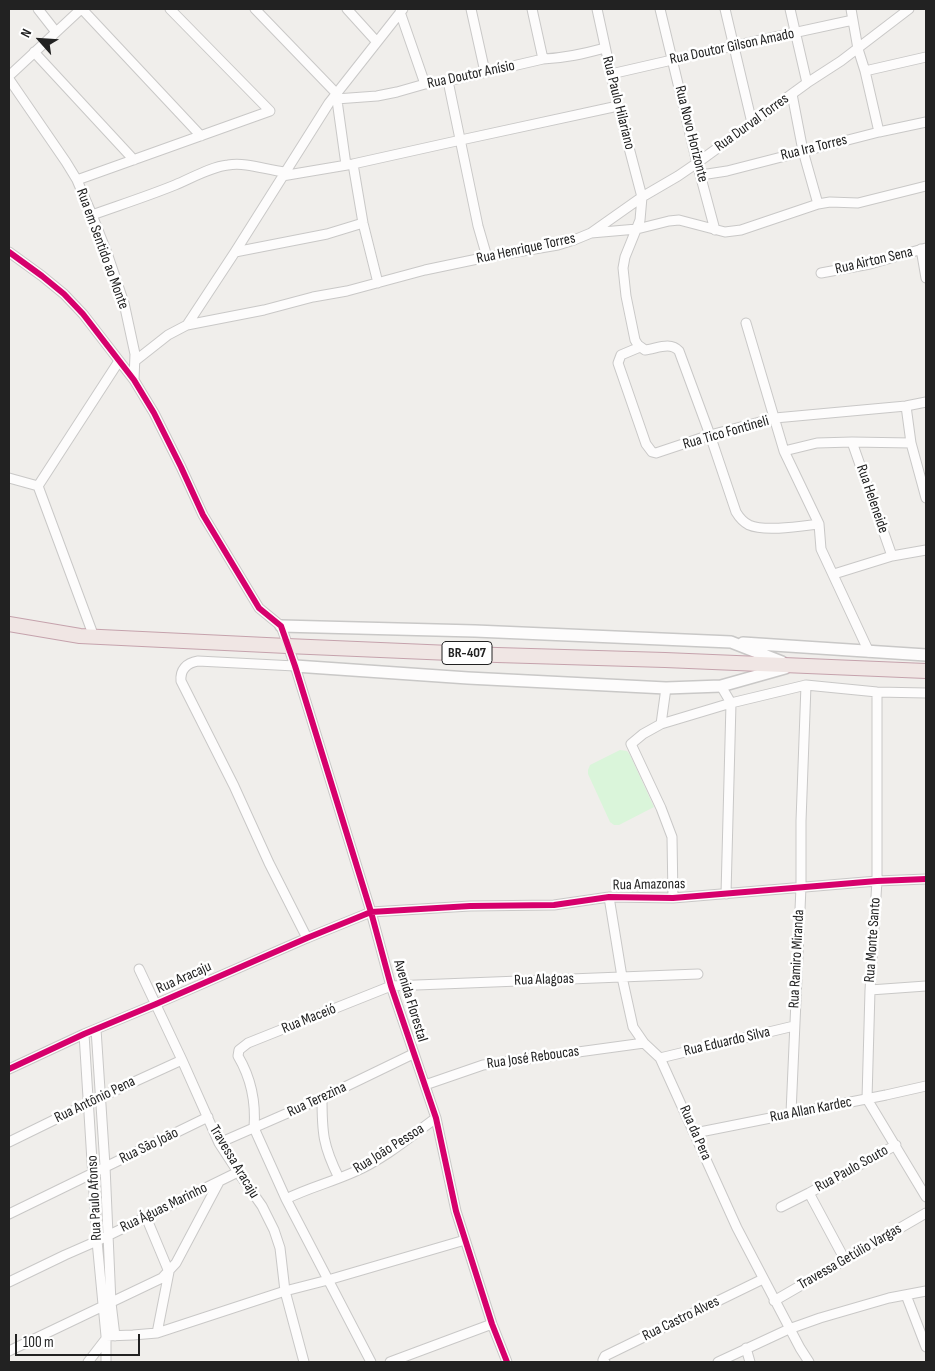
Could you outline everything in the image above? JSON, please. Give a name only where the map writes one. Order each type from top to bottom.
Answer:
[{"type":"highway","name":"BR-407","points":[[9,624],[48,632],[94,637],[926,671]]},
{"type":"street","points":[[38,9],[56,32]]},
{"type":"street","points":[[9,78],[81,9],[201,136]]},
{"type":"street","points":[[77,180],[270,111],[170,9]]},
{"type":"street","points":[[255,9],[336,96],[363,224],[378,283]]},
{"type":"street","points":[[347,9],[376,41]]},
{"type":"street","points":[[471,9],[485,72]]},
{"type":"street","points":[[532,9],[543,59]]},
{"type":"street","name":"Rua Paulo Hilariano","points":[[596,9],[618,106],[642,197]]},
{"type":"street","name":"Rua Novo Horizonte","points":[[660,9],[715,230]]},
{"type":"street","points":[[725,9],[752,123]]},
{"type":"street","points":[[790,9],[807,83]]},
{"type":"street","points":[[851,9],[858,49],[880,132]]},
{"type":"street","name":"Rua Durval Torres","points":[[591,233],[642,197],[697,163],[807,83],[858,49],[910,9]]},
{"type":"street","points":[[187,325],[336,96],[401,10]]},
{"type":"street","points":[[401,10],[425,84]]},
{"type":"street","name":"Rua Doutor Gilson Amado","points":[[611,74],[853,20]]},
{"type":"street","name":"Rua Doutor Anísio","points":[[336,96],[377,96],[543,59],[568,58],[605,48]]},
{"type":"street","points":[[34,52],[134,160]]},
{"type":"street","points":[[865,71],[926,57]]},
{"type":"street","name":"Rua em Sentido ao Monte","points":[[9,78],[77,180],[92,215],[124,303],[135,354],[134,380]]},
{"type":"street","points":[[448,81],[478,226],[487,257]]},
{"type":"street","points":[[792,94],[803,151],[818,204]]},
{"type":"street","points":[[92,215],[160,191],[215,168],[228,165],[247,165],[284,174],[350,165],[618,106]]},
{"type":"street","name":"Rua Ira Torres","points":[[701,175],[727,171],[926,122]]},
{"type":"street","name":"Rua Henrique Torres","points":[[135,361],[168,335],[187,325],[347,291],[426,270],[558,244],[591,233],[637,229],[679,220],[724,232],[741,230],[818,204],[830,202],[858,203],[926,186]]},
{"type":"street","points":[[642,197],[642,212],[622,268],[635,340],[640,347],[646,350],[662,346],[676,348],[683,360],[736,512],[743,521],[756,527],[771,528],[819,524]]},
{"type":"street","points":[[235,252],[327,234],[363,224]]},
{"type":"street","points":[[924,249],[926,278]]},
{"type":"street","name":"Rua Airton Sena","points":[[822,273],[870,264],[924,249]]},
{"type":"street","points":[[9,252],[64,294],[134,380],[154,413],[182,467],[203,515],[259,608],[280,626],[456,630],[731,642],[926,655]]},
{"type":"street","points":[[746,322],[784,451],[819,524],[821,549],[869,652]]},
{"type":"street","name":"Rua Tico Fontineli","points":[[640,347],[624,352],[618,363],[648,449],[656,453],[710,435],[774,418],[906,406],[926,402]]},
{"type":"street","points":[[38,486],[118,361]]},
{"type":"street","points":[[906,406],[911,443],[925,492]]},
{"type":"street","points":[[784,451],[817,444],[852,442],[911,443]]},
{"type":"street","name":"Rua Heleneide","points":[[852,442],[892,556]]},
{"type":"street","points":[[9,478],[38,486]]},
{"type":"street","points":[[38,486],[94,637]]},
{"type":"street","points":[[834,574],[892,556],[926,550]]},
{"type":"street","name":"Avenida Florestal","points":[[280,626],[295,666],[371,912],[391,986],[436,1118],[456,1211],[506,1362]]},
{"type":"street","points":[[731,642],[791,666]]},
{"type":"street","points":[[307,938],[269,863],[234,786],[180,681],[180,675],[189,663],[198,661],[295,666],[468,678],[666,688],[721,686],[791,666]]},
{"type":"street","points":[[674,898],[672,837],[661,808],[631,744],[643,734],[661,724],[730,702],[806,685],[877,692],[926,693]]},
{"type":"street","name":"Rua Ramiro Miranda","points":[[791,1113],[806,685]]},
{"type":"street","points":[[721,686],[730,702],[726,894]]},
{"type":"street","points":[[661,724],[666,688]]},
{"type":"street","name":"Rua Monte Santo","points":[[867,1099],[870,990],[877,881],[877,692]]},
{"type":"street","name":"Rua Amazonas","points":[[371,912],[470,906],[554,905],[609,897],[674,898],[877,881],[926,879]]},
{"type":"street","name":"Rua da Pera","points":[[609,897],[622,977],[633,1027],[644,1043],[660,1058],[736,1228],[789,1329],[809,1362]]},
{"type":"street","name":"Rua Aracaju","points":[[9,1069],[96,1028],[371,912]]},
{"type":"street","name":"Travessa Aracaju","points":[[139,969],[219,1143],[262,1206],[274,1230],[280,1248],[285,1291],[304,1362]]},
{"type":"street","name":"Rua Alagoas","points":[[391,986],[698,974]]},
{"type":"street","name":"Rua Maceió","points":[[254,1128],[253,1094],[238,1056],[239,1050],[248,1043],[391,986]]},
{"type":"street","points":[[870,990],[926,986]]},
{"type":"street","name":"Rua Eduardo Silva","points":[[660,1058],[794,1026]]},
{"type":"street","name":"Rua Paulo Afonso","points":[[96,1028],[108,1236],[107,1305],[109,1337],[106,1362]]},
{"type":"street","name":"Rua Paulo Afonso","points":[[84,1034],[97,1241],[107,1305]]},
{"type":"street","name":"Rua José Reboucas","points":[[425,1085],[483,1065],[644,1043]]},
{"type":"street","name":"Rua Terezina","points":[[219,1143],[322,1098],[413,1054]]},
{"type":"street","name":"Rua Antônio Pena","points":[[9,1142],[182,1060]]},
{"type":"street","name":"Rua Allan Kardec","points":[[695,1133],[926,1086]]},
{"type":"street","points":[[322,1098],[322,1127],[325,1144],[329,1158],[339,1178]]},
{"type":"street","points":[[867,1099],[926,1197]]},
{"type":"street","name":"Rua São João","points":[[9,1214],[208,1117]]},
{"type":"street","name":"Rua João Pessoa","points":[[286,1199],[304,1190],[355,1172],[377,1160],[436,1118]]},
{"type":"street","points":[[254,1128],[286,1199],[371,1362]]},
{"type":"street","name":"Rua Paulo Souto","points":[[781,1207],[809,1194],[896,1145]]},
{"type":"street","name":"Rua Águas Marinho","points":[[9,1282],[238,1172]]},
{"type":"street","points":[[9,1351],[162,1278],[169,1272],[181,1254],[219,1182]]},
{"type":"street","name":"Rua Paulo Souto","points":[[809,1194],[845,1260]]},
{"type":"street","name":"Travessa Getúlio Vargas","points":[[774,1300],[926,1213]]},
{"type":"street","points":[[146,1217],[169,1272],[156,1333]]},
{"type":"street","points":[[88,1362],[109,1337],[156,1333],[285,1291],[465,1240]]},
{"type":"street","name":"Rua Castro Alves","points":[[604,1362],[605,1356],[762,1279]]},
{"type":"street","points":[[718,1362],[789,1329],[889,1298],[926,1291]]},
{"type":"street","points":[[906,1295],[926,1347]]},
{"type":"street","points":[[390,1362],[492,1324]]},
{"type":"street","points":[[746,1348],[750,1362]]},
{"type":"green space","points":[[620,750],[627,751],[630,755],[654,807],[619,825],[614,825],[610,822],[588,774],[588,770],[590,765]]},
{"type":"cycle path","points":[[9,252],[64,294],[83,314],[134,380],[154,413],[203,515],[259,608],[281,626],[371,912],[391,986],[436,1118],[456,1211],[492,1324],[507,1362]]},
{"type":"cycle path","points":[[9,1069],[84,1034],[371,912],[470,906],[554,905],[609,897],[673,898],[877,881],[926,879]]}]
